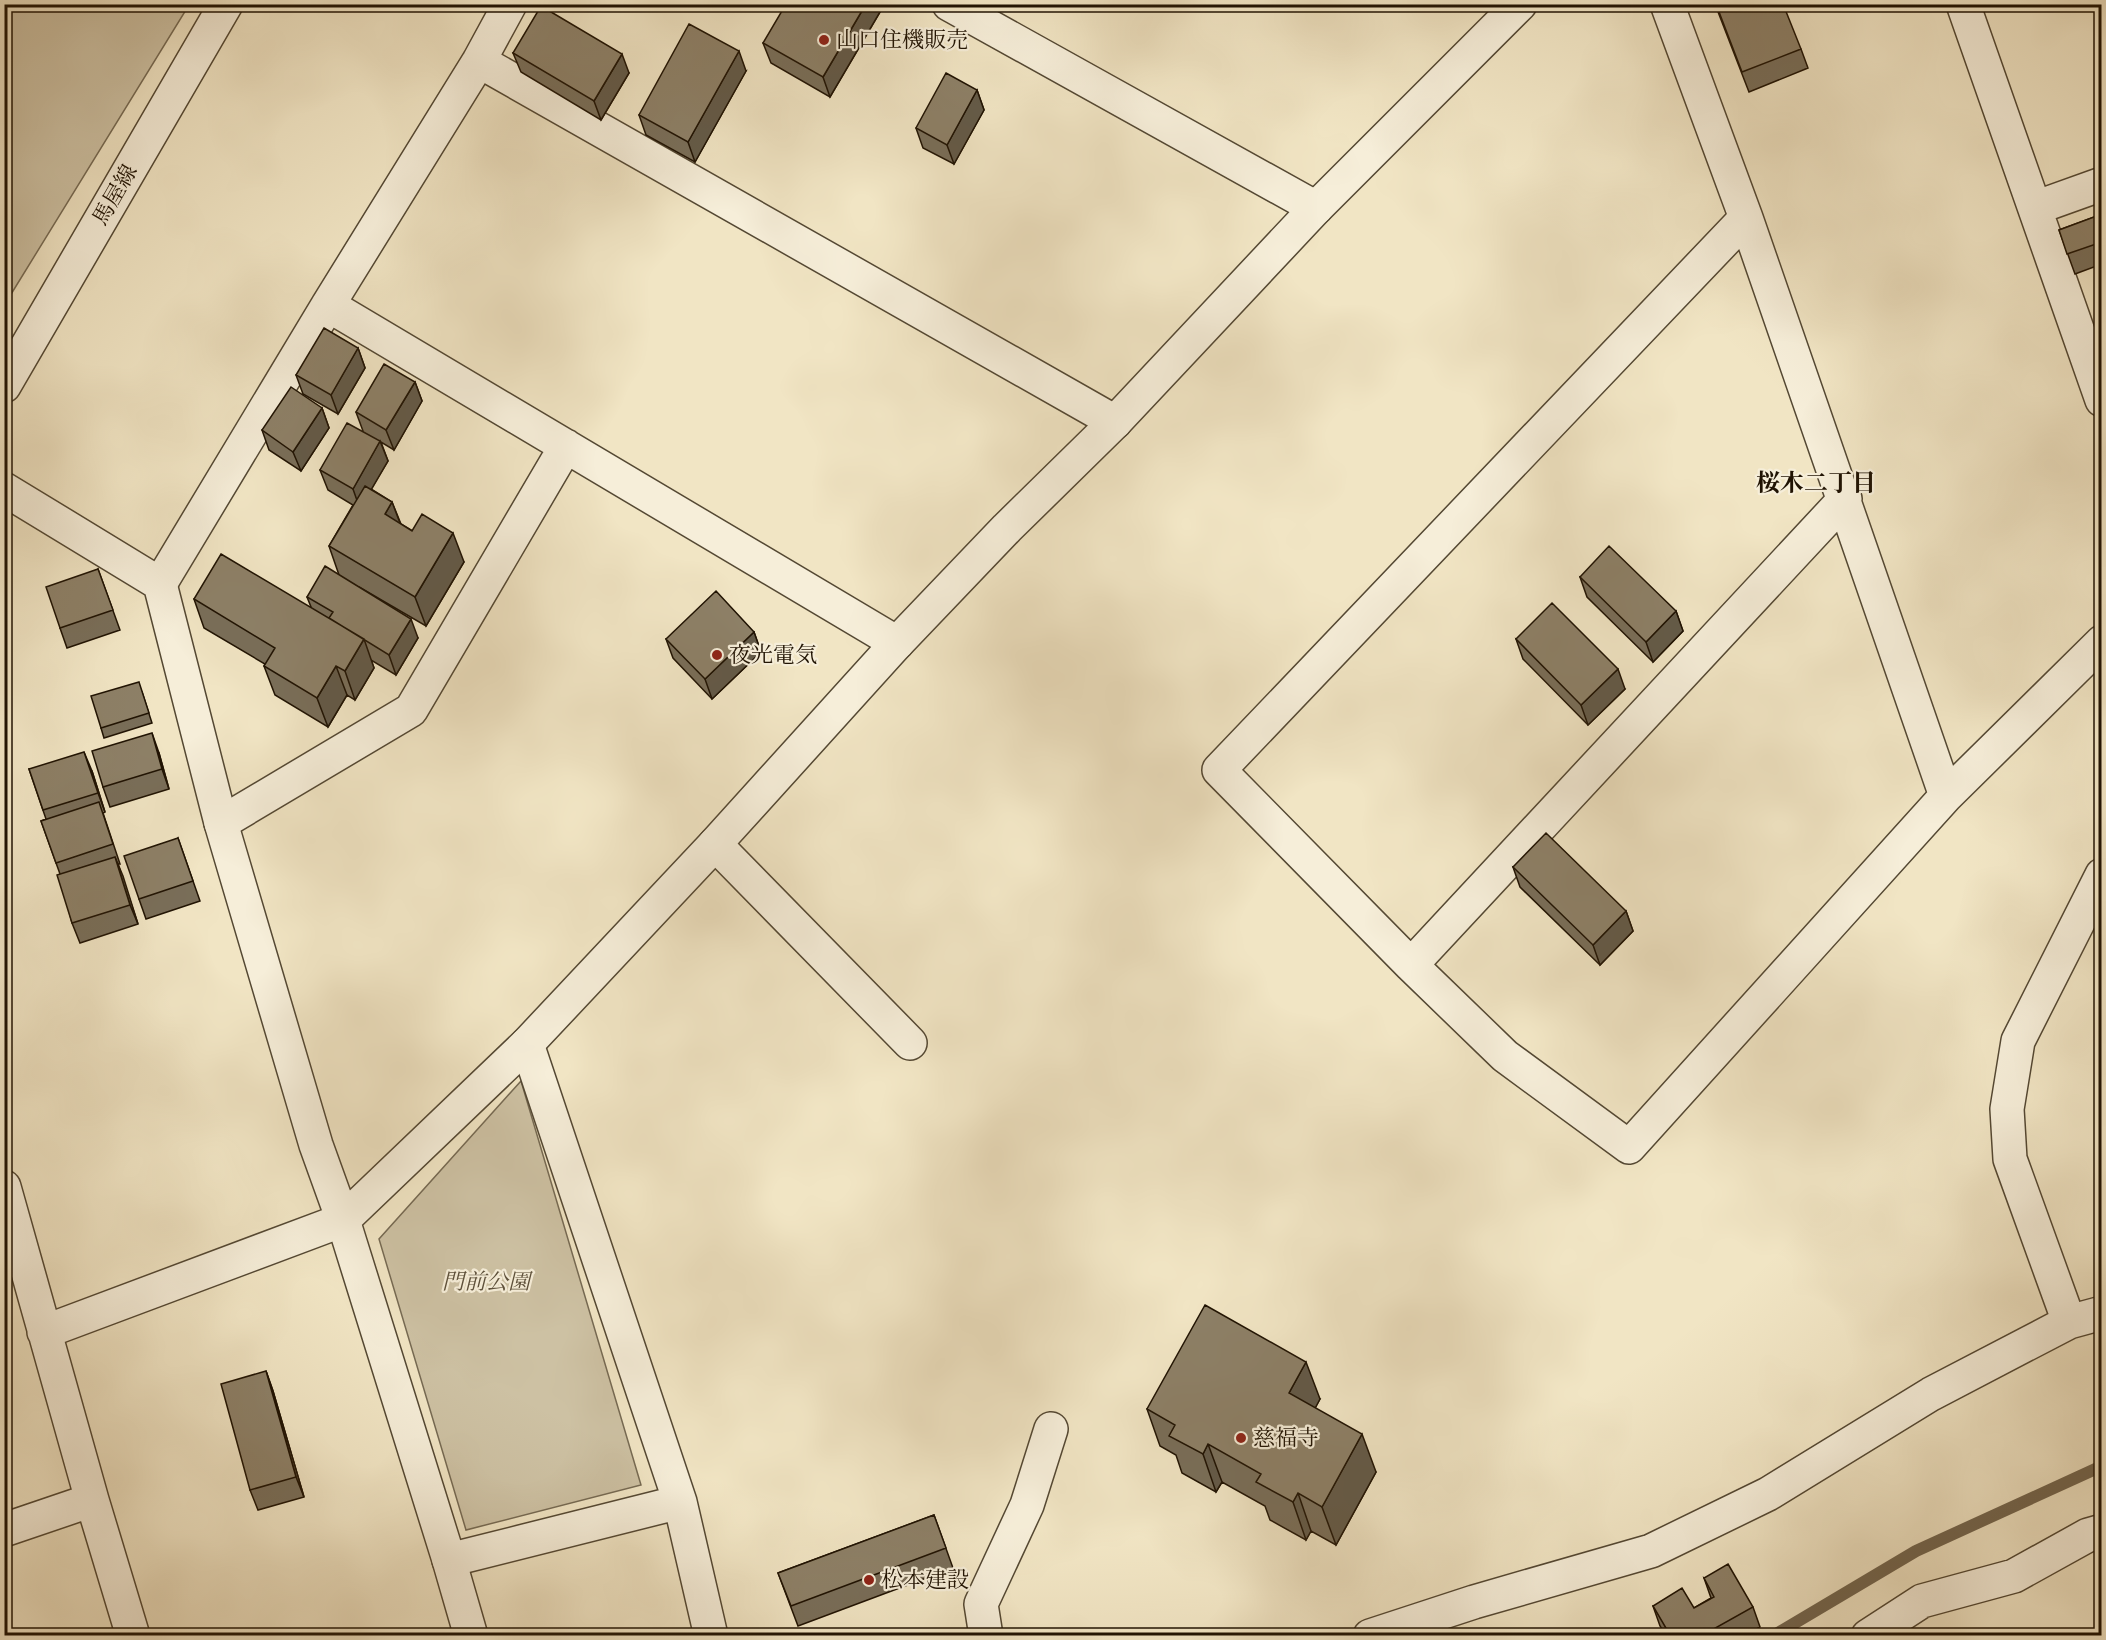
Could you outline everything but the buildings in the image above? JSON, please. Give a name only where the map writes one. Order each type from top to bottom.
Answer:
[{"type":"street","name":"馬屋線","points":[[4,386],[226,4]]},
{"type":"street","points":[[160,584],[328,305],[479,61],[510,4]]},
{"type":"street","points":[[949,4],[1316,208]]},
{"type":"street","points":[[44,1332],[343,1220],[527,1044],[715,844],[897,643],[1007,528],[1114,422],[1316,208],[1520,4]]},
{"type":"street","points":[[1666,4],[1746,218],[1946,796]]},
{"type":"street","points":[[1963,4],[2102,400]]},
{"type":"street","points":[[479,61],[1114,422]]},
{"type":"street","points":[[2035,208],[2102,184]]},
{"type":"street","points":[[1746,218],[1219,770],[1505,1056],[1629,1147],[1946,796],[2102,642]]},
{"type":"street","points":[[328,305],[897,643]]},
{"type":"street","points":[[221,823],[411,710],[566,446]]},
{"type":"street","points":[[4,489],[160,584],[221,823],[316,1144],[343,1220],[471,1635]]},
{"type":"street","points":[[1412,965],[1845,500]]},
{"type":"street","points":[[715,844],[910,1043]]},
{"type":"street","points":[[2069,1322],[2010,1159],[2007,1109],[2018,1041],[2102,875]]},
{"type":"street","points":[[527,1044],[680,1502],[711,1635]]},
{"type":"street","points":[[4,1187],[92,1500],[133,1635]]},
{"type":"street","points":[[1370,1635],[1474,1602],[1651,1551],[1768,1494],[1931,1395],[2069,1322],[2102,1313]]},
{"type":"street","points":[[986,1635],[981,1604],[1027,1505],[1051,1430]]},
{"type":"street","points":[[4,1530],[92,1500]]},
{"type":"street","points":[[449,1560],[680,1502]]},
{"type":"street","points":[[1871,1634],[1922,1601],[2014,1576],[2088,1535],[2102,1531]]},
{"type":"green space","points":[[4,5],[189,5],[5,304]]},
{"type":"green space","name":"門前公園","points":[[521,1081],[641,1485],[466,1530],[379,1239]]},
{"type":"waterway","points":[[1773,1636],[1916,1551],[2102,1466]]},
{"type":"place","name":"山口住機販売","points":[[824,40]]},
{"type":"place","name":"夜光電気","points":[[717,655]]},
{"type":"place","name":"慈福寺","points":[[1241,1438]]},
{"type":"place","name":"松本建設","points":[[869,1580]]},
{"type":"district","name":"桜木二丁目","points":[[1816,483]]}]
